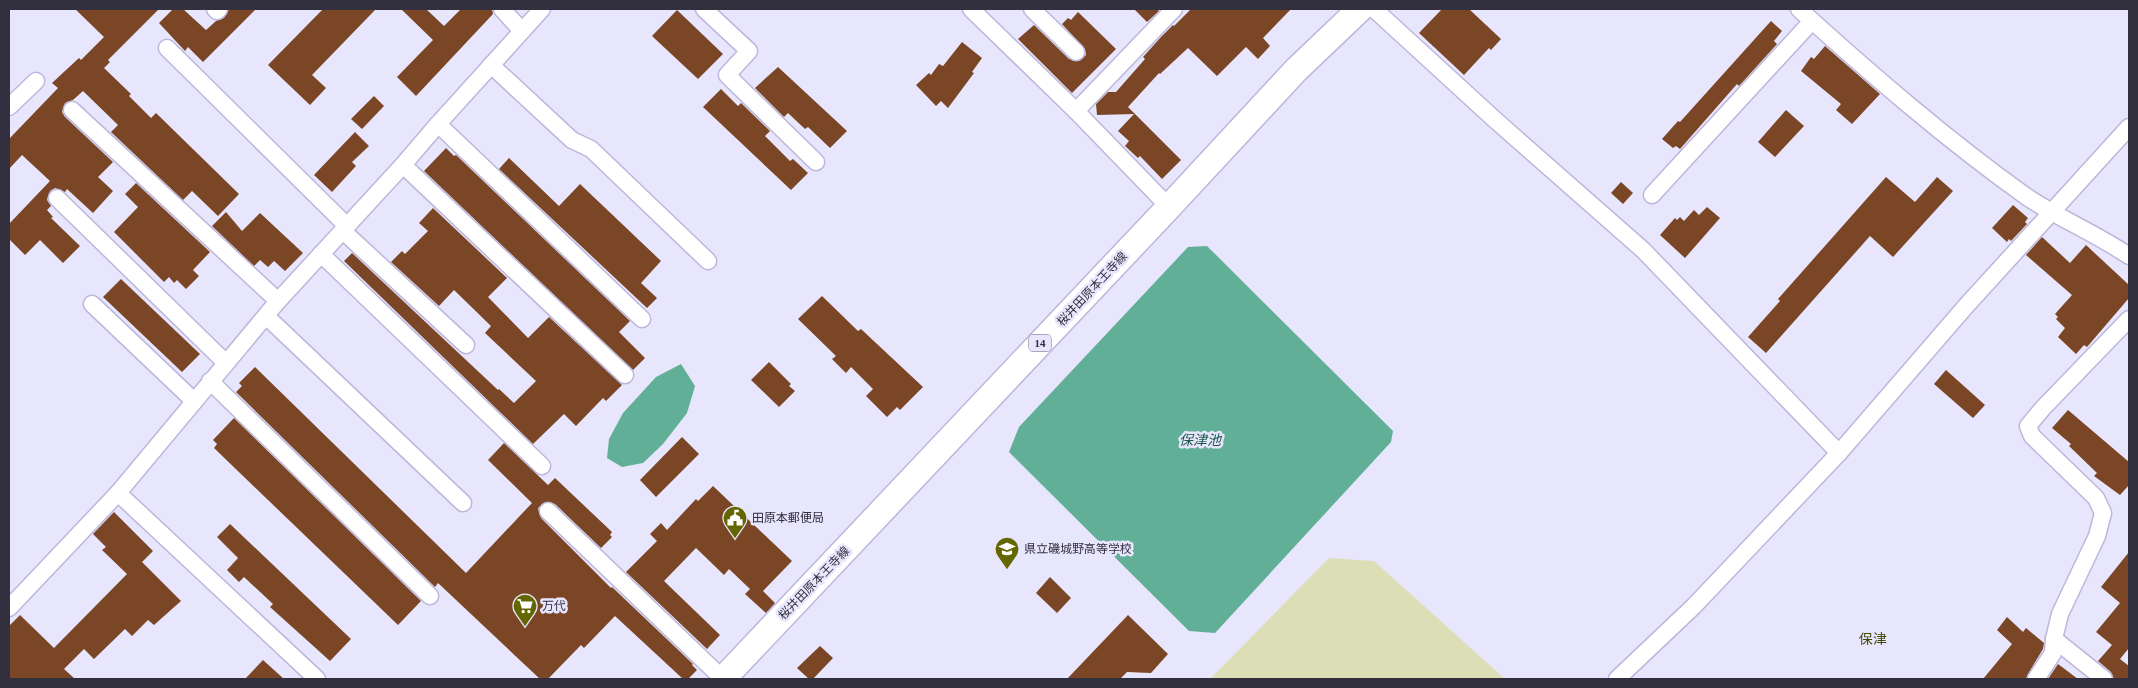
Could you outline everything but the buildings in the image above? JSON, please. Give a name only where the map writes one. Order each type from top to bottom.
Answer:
[{"type":"main road","name":"桜井田原本王寺線","points":[[723,679],[1296,70],[1360,9]]},
{"type":"street","points":[[215,9],[217,11],[220,9]]},
{"type":"street","points":[[502,9],[522,30]]},
{"type":"street","points":[[9,608],[118,492],[278,301],[403,165],[542,9]]},
{"type":"street","points":[[704,9],[749,51],[727,75],[816,162]]},
{"type":"street","points":[[971,9],[1076,111],[1169,206]]},
{"type":"street","points":[[1032,9],[1076,52]]},
{"type":"street","points":[[1076,111],[1174,9]]},
{"type":"street","points":[[1374,9],[1493,118],[1643,250],[1839,453]]},
{"type":"street","points":[[1799,9],[1921,116],[2029,198],[2129,256]]},
{"type":"street","points":[[1652,195],[1812,21]]},
{"type":"street","points":[[167,48],[345,228],[466,345]]},
{"type":"street","points":[[492,65],[572,140],[591,149],[708,261]]},
{"type":"street","points":[[9,107],[36,81]]},
{"type":"street","points":[[72,110],[278,301]]},
{"type":"street","points":[[438,124],[642,318]]},
{"type":"street","points":[[1617,679],[1694,606],[1839,453],[2051,211],[2129,127]]},
{"type":"street","points":[[403,165],[625,375]]},
{"type":"street","points":[[57,198],[226,363]]},
{"type":"street","points":[[321,254],[542,466]]},
{"type":"street","points":[[92,304],[194,401]]},
{"type":"street","points":[[266,316],[463,503]]},
{"type":"street","points":[[2036,679],[2053,653],[2060,614],[2097,536],[2103,513],[2096,498],[2032,436],[2028,426],[2129,319]]},
{"type":"street","points":[[210,382],[430,596]]},
{"type":"street","points":[[118,492],[317,679]]},
{"type":"street","points":[[548,511],[723,679]]},
{"type":"street","points":[[2054,639],[2104,679]]},
{"type":"shaded area","points":[[1329,558],[1374,561],[1505,679],[1210,679]]},
{"type":"water","name":"保津池","points":[[1207,246],[1393,431],[1391,442],[1215,633],[1189,631],[1009,452],[1019,427],[1188,247]]},
{"type":"water","points":[[681,364],[695,386],[687,413],[663,444],[643,463],[622,467],[607,458],[609,439],[623,413],[656,377]]},
{"type":"place","name":"田原本郵便局","points":[[735,539]]},
{"type":"place","name":"県立磯城野高等学校","points":[[1007,570]]},
{"type":"place","name":"万代","points":[[525,627]]},
{"type":"district","name":"保津","points":[[1873,639]]}]
